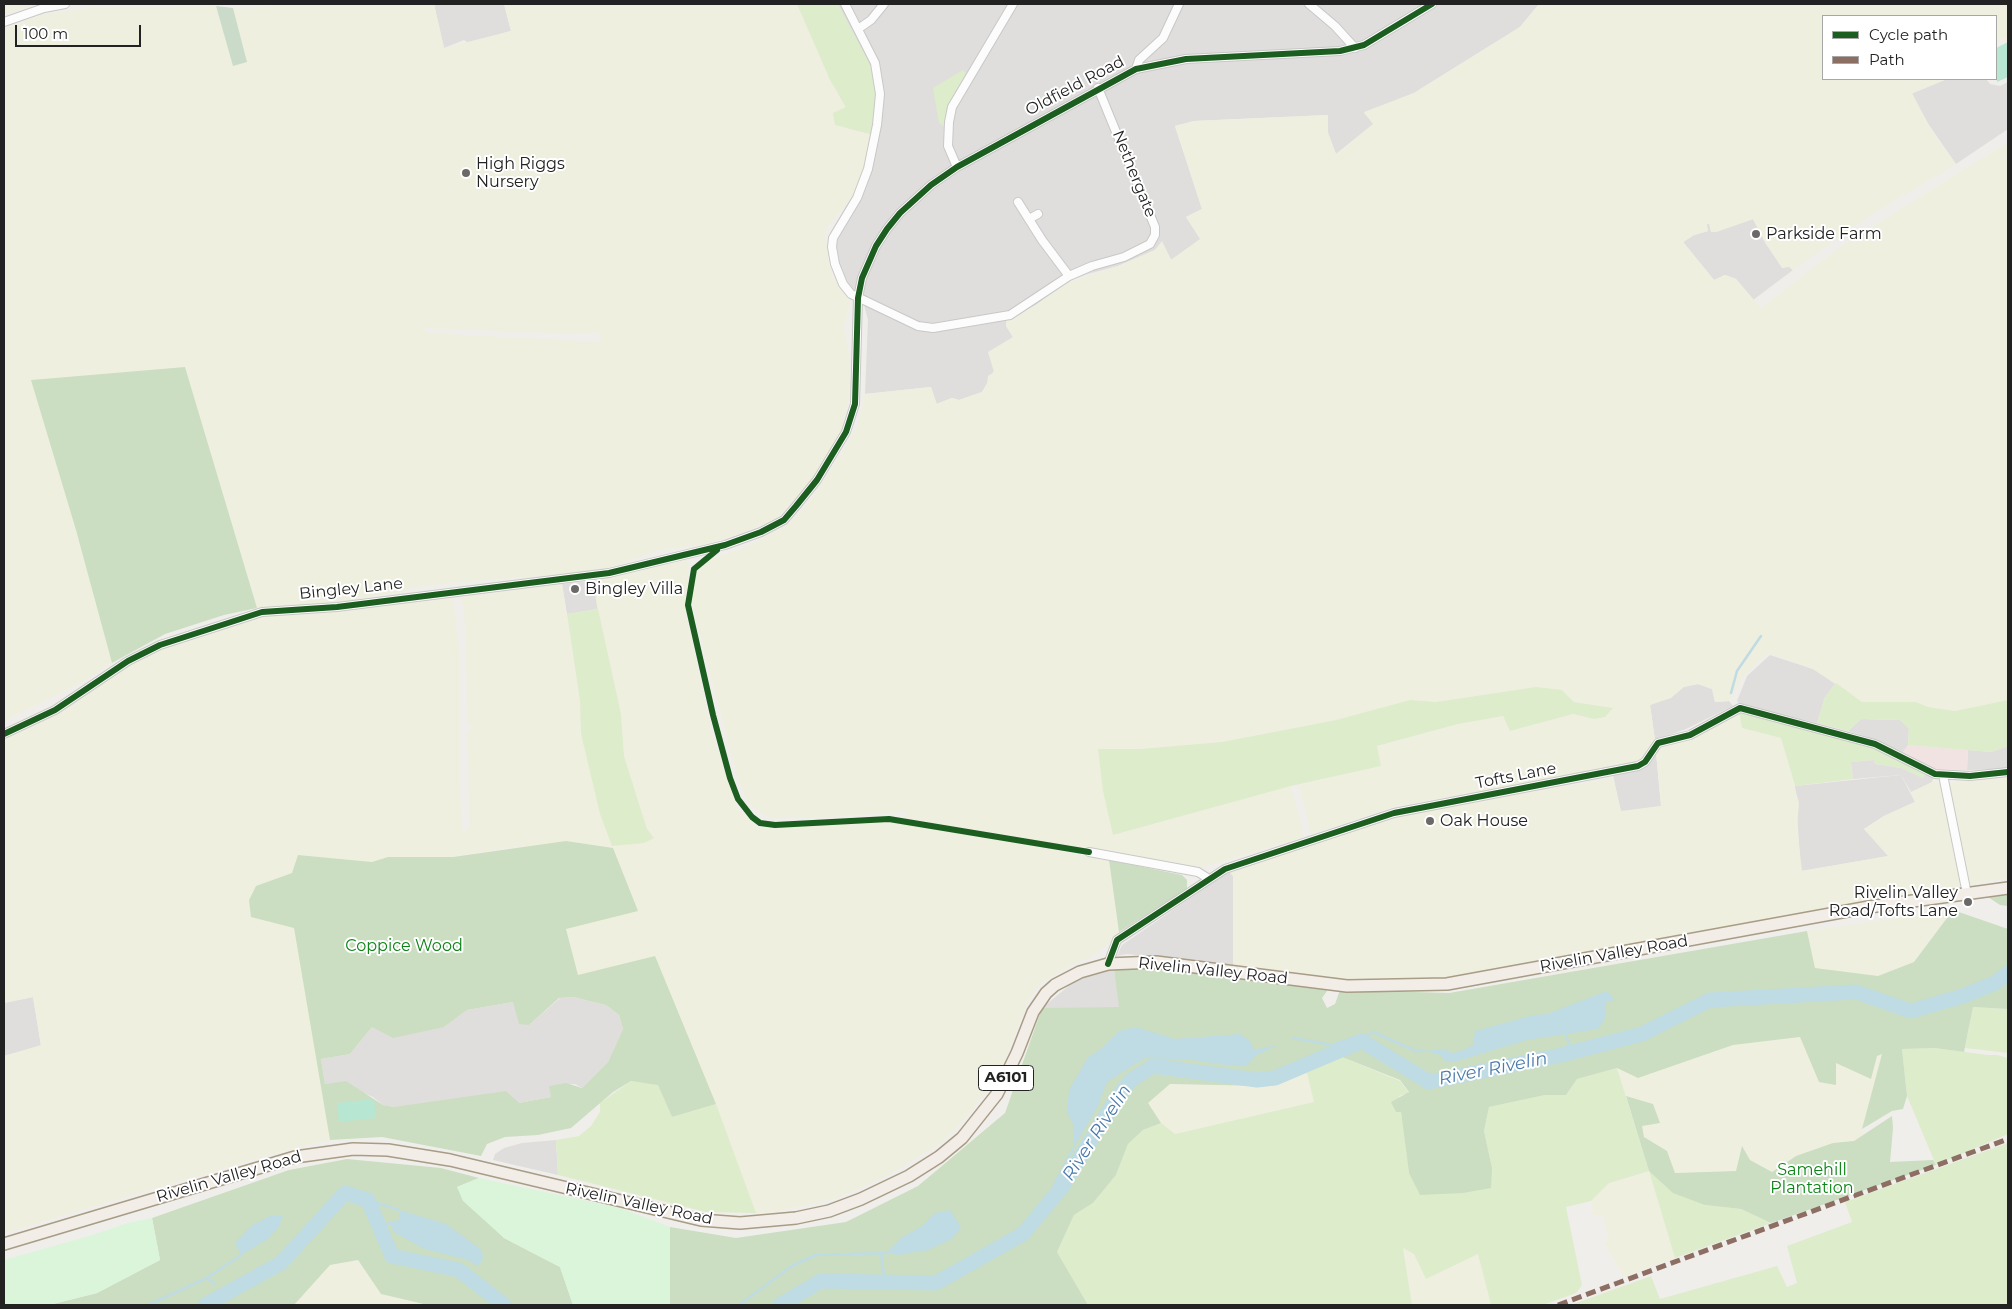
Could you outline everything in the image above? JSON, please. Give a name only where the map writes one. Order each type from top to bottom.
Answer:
[{"type":"main road","name":"Rivelin Valley Road","points":[[4,1244],[295,1157],[353,1150],[388,1150],[443,1159],[712,1222],[759,1222],[812,1215],[843,1206],[909,1176],[925,1167],[954,1144],[972,1126],[997,1094],[1017,1054],[1033,1012],[1046,992],[1080,972],[1108,964],[1156,962],[1347,986],[1448,984],[1869,907],[2008,888]]},
{"type":"street","points":[[4,22],[44,8],[65,4]]},
{"type":"street","points":[[845,4],[875,63],[880,94],[877,125],[863,184],[857,198],[837,228],[832,247],[843,284],[858,298]]},
{"type":"street","points":[[858,29],[871,20],[884,4]]},
{"type":"street","points":[[957,167],[948,146],[948,122],[952,106],[1014,4]]},
{"type":"street","points":[[1136,69],[1140,60],[1163,38],[1179,4]]},
{"type":"street","points":[[1309,4],[1335,26],[1355,48]]},
{"type":"street","name":"Oldfield Road","points":[[858,298],[868,263],[887,230],[915,198],[957,167],[1098,88],[1136,69],[1186,58],[1325,52],[1355,48],[1432,4]]},
{"type":"street","name":"Nethergate","points":[[858,298],[912,324],[933,328],[1010,315],[1069,276],[1142,250],[1150,244],[1155,235],[1155,227],[1098,88]]},
{"type":"street","points":[[1018,202],[1069,276]]},
{"type":"street","points":[[1029,220],[1038,214]]},
{"type":"street","name":"Bingley Lane","points":[[4,734],[55,710],[128,661],[160,645],[262,612],[337,607],[609,573],[725,545],[760,532],[784,520],[817,480],[846,432],[854,404],[858,298]]},
{"type":"street","name":"Tofts Lane","points":[[1108,964],[1117,940],[1209,879],[1241,863],[1394,813],[1638,766],[1645,762],[1658,743],[1690,735],[1740,708],[1875,744],[1926,771],[1944,775],[1970,776],[2008,772]]},
{"type":"street","points":[[1944,775],[1967,894]]},
{"type":"street","points":[[1088,852],[1198,872],[1209,879]]},
{"type":"shaded area","points":[[434,4],[504,4],[511,31],[469,43],[464,40],[444,48]]},
{"type":"shaded area","points":[[797,4],[1539,4],[1520,27],[1414,93],[1364,113],[1374,124],[1336,154],[1328,133],[1328,115],[1194,121],[1175,126],[1202,209],[1186,217],[1201,239],[1171,260],[1162,242],[1155,250],[1118,266],[1067,282],[1036,305],[1006,321],[1006,326],[1013,337],[982,392],[959,400],[952,398],[936,404],[931,387],[865,394],[868,320],[863,301],[848,297],[835,276],[830,251],[830,233],[859,184],[845,108]]},
{"type":"shaded area","points":[[1945,80],[1987,80],[1990,84],[2000,86],[2008,82],[2008,129],[1956,164],[1927,122],[1911,94]]},
{"type":"shaded area","name":"Parkside Farm","points":[[1753,219],[1766,244],[1793,270],[1753,300],[1736,279],[1725,275],[1714,280],[1683,242],[1694,235],[1708,231],[1706,224],[1709,224],[1716,232]]},
{"type":"shaded area","points":[[593,581],[598,609],[567,614],[562,584]]},
{"type":"shaded area","points":[[1770,655],[1813,669],[1836,683],[1825,697],[1817,723],[1741,705],[1737,701],[1747,676]]},
{"type":"shaded area","points":[[1698,684],[1712,689],[1715,702],[1729,701],[1733,706],[1686,729],[1655,740],[1650,705],[1683,687]]},
{"type":"shaded area","points":[[1861,719],[1900,720],[1909,728],[1908,745],[1901,755],[1868,737],[1848,731]]},
{"type":"shaded area","points":[[1908,745],[1968,750],[1967,770],[1937,769],[1919,765],[1901,755]]},
{"type":"shaded area","points":[[2008,746],[2008,769],[1967,770],[1968,750],[1991,752]]},
{"type":"shaded area","points":[[1656,752],[1661,806],[1621,812],[1613,775],[1639,769],[1649,763]]},
{"type":"shaded area","points":[[1874,760],[1875,764],[1901,768],[1923,778],[1927,771],[1935,774],[1932,782],[1911,792],[1901,775],[1853,779],[1851,762]]},
{"type":"shaded area","points":[[1901,775],[1915,802],[1884,816],[1864,829],[1889,856],[1801,871],[1795,786]]},
{"type":"shaded area","points":[[1231,870],[1233,876],[1233,965],[1127,954],[1117,956],[1122,945]]},
{"type":"shaded area","points":[[1114,969],[1120,1008],[1042,1008],[1077,979]]},
{"type":"shaded area","points":[[33,997],[41,1046],[4,1056],[4,1003]]},
{"type":"shaded area","points":[[573,997],[606,1005],[619,1015],[623,1029],[608,1062],[582,1088],[575,1084],[550,1086],[551,1097],[519,1103],[394,1107],[383,1105],[373,1097],[341,1083],[325,1084],[321,1059],[350,1054],[372,1027],[444,1027],[467,1010],[513,1002],[529,1025],[560,998]]},
{"type":"shaded area","points":[[556,1140],[558,1175],[493,1160],[495,1154],[504,1148],[522,1143]]},
{"type":"green space","points":[[4,4],[39,4],[4,14]]},
{"type":"green space","points":[[300,4],[434,4],[444,48],[511,31],[504,4],[797,4],[830,80],[846,107],[835,125],[871,134],[866,165],[859,184],[850,200],[825,230],[828,257],[833,277],[850,302],[844,327],[850,360],[849,400],[840,435],[809,484],[792,503],[775,519],[745,532],[701,545],[663,549],[614,566],[577,573],[417,587],[401,592],[342,602],[257,608],[185,367],[31,380],[76,530],[112,663],[88,679],[4,721],[4,28],[44,14],[88,8],[216,6],[219,18],[247,62],[233,8]],"holes":[[[424,328],[571,334],[600,332],[601,342],[427,333]]]},
{"type":"green space","points":[[797,4],[838,4],[872,68],[876,100],[871,134],[835,125],[833,113],[846,107],[830,80]]},
{"type":"green space","points":[[1539,4],[2008,4],[2008,37],[1997,42],[1997,15],[1822,15],[1822,80],[1944,80],[1912,93],[1933,133],[1956,164],[1869,216],[1793,270],[1789,267],[1782,268],[1766,244],[1753,219],[1716,232],[1711,232],[1709,224],[1707,224],[1708,231],[1694,235],[1683,242],[1714,280],[1725,275],[1736,279],[1761,308],[1840,247],[2008,142],[2008,700],[1955,711],[1928,707],[1916,702],[1862,702],[1813,669],[1768,653],[1746,673],[1729,701],[1715,702],[1712,689],[1698,684],[1684,687],[1671,698],[1650,705],[1655,740],[1642,759],[1630,765],[1397,806],[1311,834],[1299,785],[1380,766],[1377,747],[1458,724],[1503,716],[1510,731],[1573,714],[1594,719],[1605,717],[1612,708],[1574,702],[1562,690],[1501,692],[1436,702],[1410,700],[1336,720],[1222,742],[1140,749],[1098,749],[1113,835],[1291,786],[1304,837],[1203,867],[907,819],[905,812],[813,818],[771,818],[760,813],[748,802],[738,779],[694,612],[692,596],[695,574],[704,562],[750,545],[790,523],[810,501],[846,446],[857,427],[865,394],[931,387],[937,404],[952,398],[959,400],[982,392],[987,385],[988,376],[994,372],[988,352],[1013,337],[1006,326],[1006,321],[1036,305],[1069,282],[1118,266],[1146,254],[1155,250],[1162,241],[1171,260],[1200,239],[1186,217],[1202,209],[1175,126],[1194,121],[1328,115],[1328,133],[1336,154],[1373,124],[1364,112],[1414,93],[1520,27]]},
{"type":"green space","points":[[216,6],[233,8],[247,62],[233,66]]},
{"type":"green space","points":[[2008,42],[2008,77],[1997,82],[1997,80],[1997,48]]},
{"type":"green space","points":[[963,70],[966,73],[950,102],[944,127],[939,123],[933,88]]},
{"type":"green space","points":[[185,367],[257,608],[224,615],[165,634],[112,663],[76,530],[31,380]]},
{"type":"green space","points":[[686,560],[689,563],[685,610],[711,730],[738,810],[757,827],[778,829],[784,827],[890,821],[1109,860],[1119,932],[1112,941],[1089,958],[1069,966],[1040,984],[1027,1003],[1001,1071],[970,1113],[941,1143],[885,1177],[837,1198],[776,1212],[756,1213],[713,1099],[578,975],[566,929],[519,846],[453,857],[388,857],[372,862],[298,855],[292,873],[256,886],[249,900],[251,916],[294,928],[330,1140],[265,1156],[4,1233],[4,1056],[41,1045],[33,997],[4,1003],[4,735],[32,724],[134,658],[219,627],[279,614],[283,618],[289,615],[352,610],[453,598],[459,649],[459,782],[463,835],[469,826],[468,731],[472,728],[468,723],[464,607],[460,597],[562,584],[580,701],[581,734],[600,814],[612,846],[653,837],[647,829],[624,756],[621,714],[602,636],[593,581]]},
{"type":"green space","points":[[598,609],[621,714],[624,756],[647,829],[654,838],[644,843],[612,846],[600,814],[581,734],[580,701],[567,614]]},
{"type":"green space","points":[[1836,683],[1862,702],[1916,702],[1928,707],[1955,711],[2008,700],[2008,746],[1991,752],[1908,745],[1909,729],[1900,720],[1861,719],[1848,731],[1817,723],[1825,697]]},
{"type":"green space","points":[[1536,687],[1562,690],[1574,702],[1613,708],[1605,717],[1594,719],[1573,714],[1510,731],[1503,716],[1458,724],[1377,746],[1381,766],[1291,786],[1113,835],[1103,791],[1098,749],[1140,749],[1222,742],[1336,720],[1410,700],[1436,702]]},
{"type":"green space","points":[[1739,712],[1742,728],[1781,738],[1799,803],[1797,828],[1802,871],[1888,856],[1864,829],[1884,816],[1915,802],[1911,792],[1932,782],[1949,783],[2008,778],[2008,878],[1792,914],[1452,977],[1399,980],[1344,979],[1233,965],[1233,876],[1228,871],[1395,816],[1613,778],[1621,811],[1661,806],[1656,752],[1667,743],[1686,740]]},
{"type":"green space","points":[[1739,712],[1877,748],[1925,775],[1923,778],[1901,768],[1875,764],[1874,760],[1851,762],[1853,779],[1795,786],[1781,738],[1742,728]]},
{"type":"green space","name":"Coppice Wood","points":[[566,841],[613,848],[638,911],[566,929],[578,975],[655,956],[716,1104],[672,1117],[658,1085],[631,1081],[613,1092],[571,1128],[538,1135],[505,1137],[487,1144],[481,1156],[382,1137],[330,1140],[294,928],[251,917],[249,900],[256,886],[292,873],[298,855],[372,862],[388,857],[453,857]],"holes":[[[573,997],[606,1005],[619,1015],[623,1029],[608,1062],[582,1088],[566,1083],[549,1086],[551,1097],[519,1103],[506,1091],[394,1107],[383,1105],[346,1081],[325,1084],[321,1059],[350,1054],[372,1027],[393,1038],[444,1027],[467,1010],[513,1002],[519,1024],[529,1025],[559,998]]]},
{"type":"green space","points":[[1109,860],[1182,875],[1187,880],[1187,889],[1119,932]]},
{"type":"green space","points":[[2008,895],[2008,906],[2000,905],[1988,897]]},
{"type":"green space","points":[[1953,910],[1914,962],[1878,976],[1815,968],[1807,931]]},
{"type":"green space","points":[[1953,910],[2008,929],[2008,1009],[1973,1007],[1964,1052],[1935,1048],[1902,1049],[1907,1096],[1903,1109],[1892,1111],[1862,1129],[1882,1054],[1877,1056],[1871,1079],[1836,1063],[1836,1085],[1819,1082],[1800,1037],[1733,1045],[1638,1078],[1617,1068],[1577,1079],[1566,1095],[1545,1095],[1489,1107],[1484,1131],[1492,1168],[1491,1188],[1463,1193],[1420,1195],[1409,1173],[1401,1112],[1396,1112],[1391,1102],[1409,1092],[1400,1080],[1342,1057],[1263,1086],[1170,1084],[1148,1103],[1161,1123],[1143,1130],[1128,1144],[1116,1175],[1093,1203],[1074,1215],[1057,1252],[1088,1305],[670,1305],[670,1227],[736,1238],[846,1222],[918,1186],[1005,1113],[1042,1008],[1119,1007],[1114,969],[1141,967],[1322,987],[1327,991],[1322,998],[1327,1008],[1335,1004],[1340,990],[1449,993],[1807,931],[1815,968],[1878,976],[1914,962]]},
{"type":"green space","points":[[1973,1007],[2008,1009],[2008,1053],[1965,1048]]},
{"type":"green space","points":[[1800,1037],[1819,1082],[1836,1084],[1835,1063],[1883,1053],[1862,1129],[1864,1134],[1854,1141],[1833,1143],[1796,1156],[1772,1172],[1750,1160],[1741,1147],[1736,1171],[1675,1173],[1667,1151],[1644,1137],[1641,1126],[1654,1104],[1626,1096],[1617,1068],[1638,1078],[1733,1045]]},
{"type":"green space","points":[[1935,1048],[2008,1058],[2008,1134],[1936,1165],[1907,1096],[1902,1049]]},
{"type":"green space","points":[[1342,1057],[1400,1081],[1409,1093],[1399,1096],[1409,1173],[1492,1168],[1484,1131],[1489,1107],[1545,1095],[1566,1095],[1577,1079],[1617,1068],[1649,1171],[1609,1183],[1591,1201],[1566,1207],[1582,1285],[1576,1293],[1543,1305],[1491,1305],[1478,1254],[1426,1279],[1414,1254],[1403,1248],[1412,1305],[1088,1305],[1057,1252],[1074,1215],[1093,1203],[1116,1175],[1128,1144],[1143,1130],[1161,1123],[1175,1134],[1314,1102],[1306,1069]]},
{"type":"green space","points":[[1306,1069],[1314,1102],[1175,1134],[1161,1123],[1148,1103],[1170,1084],[1263,1086]]},
{"type":"green space","points":[[631,1081],[658,1084],[672,1117],[716,1104],[756,1213],[706,1212],[558,1175],[556,1140],[579,1136],[591,1126],[600,1112],[600,1103]]},
{"type":"green space","name":"Samehill Plantation","points":[[1626,1096],[1653,1104],[1660,1123],[1642,1126],[1644,1137],[1667,1151],[1675,1173],[1736,1171],[1742,1146],[1750,1160],[1772,1172],[1796,1156],[1833,1143],[1854,1141],[1892,1116],[1893,1128],[1890,1162],[1933,1160],[1936,1165],[1771,1223],[1741,1209],[1705,1205],[1673,1193],[1649,1171]]},
{"type":"green space","points":[[374,1099],[376,1118],[339,1122],[337,1103]]},
{"type":"green space","points":[[2008,1143],[2008,1305],[1571,1305],[1651,1276],[1660,1299],[1777,1266],[1787,1287],[1797,1283],[1787,1246],[1852,1222],[1845,1202]]},
{"type":"green space","points":[[347,1159],[441,1168],[479,1178],[457,1187],[504,1238],[560,1267],[573,1305],[428,1305],[381,1294],[358,1260],[330,1265],[294,1305],[49,1305],[97,1293],[160,1260],[152,1218],[289,1170]]},
{"type":"green space","points":[[1649,1171],[1675,1258],[1624,1277],[1604,1243],[1608,1240],[1603,1215],[1593,1215],[1591,1201],[1609,1183]]},
{"type":"green space","points":[[1649,1171],[1705,1205],[1741,1209],[1771,1223],[1675,1258]]},
{"type":"green space","points":[[479,1178],[620,1208],[670,1227],[670,1305],[573,1305],[560,1267],[504,1238],[463,1201],[457,1187]]},
{"type":"green space","points":[[152,1218],[160,1260],[97,1293],[49,1305],[4,1305],[4,1260],[128,1223]]},
{"type":"green space","points":[[1403,1248],[1414,1254],[1426,1279],[1478,1254],[1491,1305],[1412,1305]]},
{"type":"green space","points":[[358,1260],[381,1294],[428,1305],[294,1305],[330,1265]]},
{"type":"water","points":[[1607,991],[1615,1000],[1606,1002],[1605,1019],[1598,1029],[1527,1040],[1454,1062],[1446,1062],[1440,1055],[1425,1051],[1444,1049],[1453,1053],[1466,1049],[1473,1045],[1475,1031],[1534,1015],[1547,1014]]},
{"type":"water","points":[[1136,1027],[1175,1039],[1240,1034],[1250,1041],[1254,1050],[1278,1045],[1255,1056],[1247,1066],[1231,1066],[1193,1060],[1145,1058],[1107,1082],[1098,1106],[1073,1149],[1074,1126],[1067,1112],[1069,1090],[1088,1057],[1101,1049],[1119,1031]]},
{"type":"water","points":[[399,1210],[446,1224],[482,1250],[483,1260],[477,1266],[468,1260],[424,1249],[394,1232],[389,1222],[399,1220]]},
{"type":"water","points":[[950,1210],[961,1227],[952,1239],[928,1250],[898,1255],[886,1253],[901,1238],[922,1226],[935,1213]]},
{"type":"water","points":[[270,1216],[283,1216],[279,1227],[268,1239],[241,1255],[235,1243],[251,1226]]},
{"type":"waterway","points":[[1731,693],[1737,671],[1761,636]]},
{"type":"waterway","name":"River Rivelin","points":[[780,1305],[821,1281],[936,1283],[1023,1234],[1062,1187],[1116,1099],[1131,1080],[1153,1066],[1257,1080],[1275,1078],[1362,1041],[1429,1082],[1557,1056],[1642,1034],[1710,1000],[1856,992],[1911,1011],[1963,996],[1995,983],[2008,973]]},
{"type":"waterway","name":"River Rivelin","points":[[1293,1038],[1332,1045],[1358,1036],[1362,1041],[1373,1032],[1416,1051],[1425,1051]]},
{"type":"waterway","points":[[1566,1034],[1571,1053]]},
{"type":"waterway","points":[[1056,1194],[1053,1187],[1073,1149]]},
{"type":"waterway","name":"River Rivelin","points":[[205,1305],[281,1263],[345,1193],[368,1200],[392,1256],[459,1270],[504,1305]]},
{"type":"waterway","points":[[368,1200],[399,1210]]},
{"type":"waterway","points":[[379,1226],[390,1223]]},
{"type":"waterway","points":[[739,1305],[792,1266],[816,1255],[886,1253]]},
{"type":"waterway","points":[[881,1254],[885,1282]]},
{"type":"waterway","points":[[207,1278],[241,1255]]},
{"type":"waterway","points":[[148,1305],[207,1278],[215,1284]]},
{"type":"marked path","points":[[1558,1305],[2008,1139]]},
{"type":"cycle path","points":[[4,734],[55,710],[128,661],[160,645],[262,612],[337,607],[609,573],[725,545],[761,532],[784,520],[796,506],[817,480],[846,432],[855,404],[858,298],[862,278],[876,246],[887,229],[900,213],[931,185],[957,167],[1136,69],[1186,59],[1340,51],[1364,45],[1432,4]]},
{"type":"cycle path","points":[[717,550],[694,569],[688,605],[713,715],[730,778],[738,799],[752,817],[760,823],[775,825],[889,819],[1089,852]]},
{"type":"cycle path","points":[[1108,964],[1117,940],[1225,869],[1394,813],[1638,766],[1645,762],[1658,743],[1690,735],[1740,708],[1875,744],[1935,774],[1970,776],[2008,772]]},
{"type":"place","name":"High Riggs Nursery","points":[[466,173]]},
{"type":"place","name":"Parkside Farm","points":[[1756,234]]},
{"type":"place","name":"Bingley Villa","points":[[575,589]]},
{"type":"place","name":"Oak House","points":[[1430,821]]},
{"type":"place","name":"Rivelin Valley Road/Tofts Lane","points":[[1968,902]]}]
